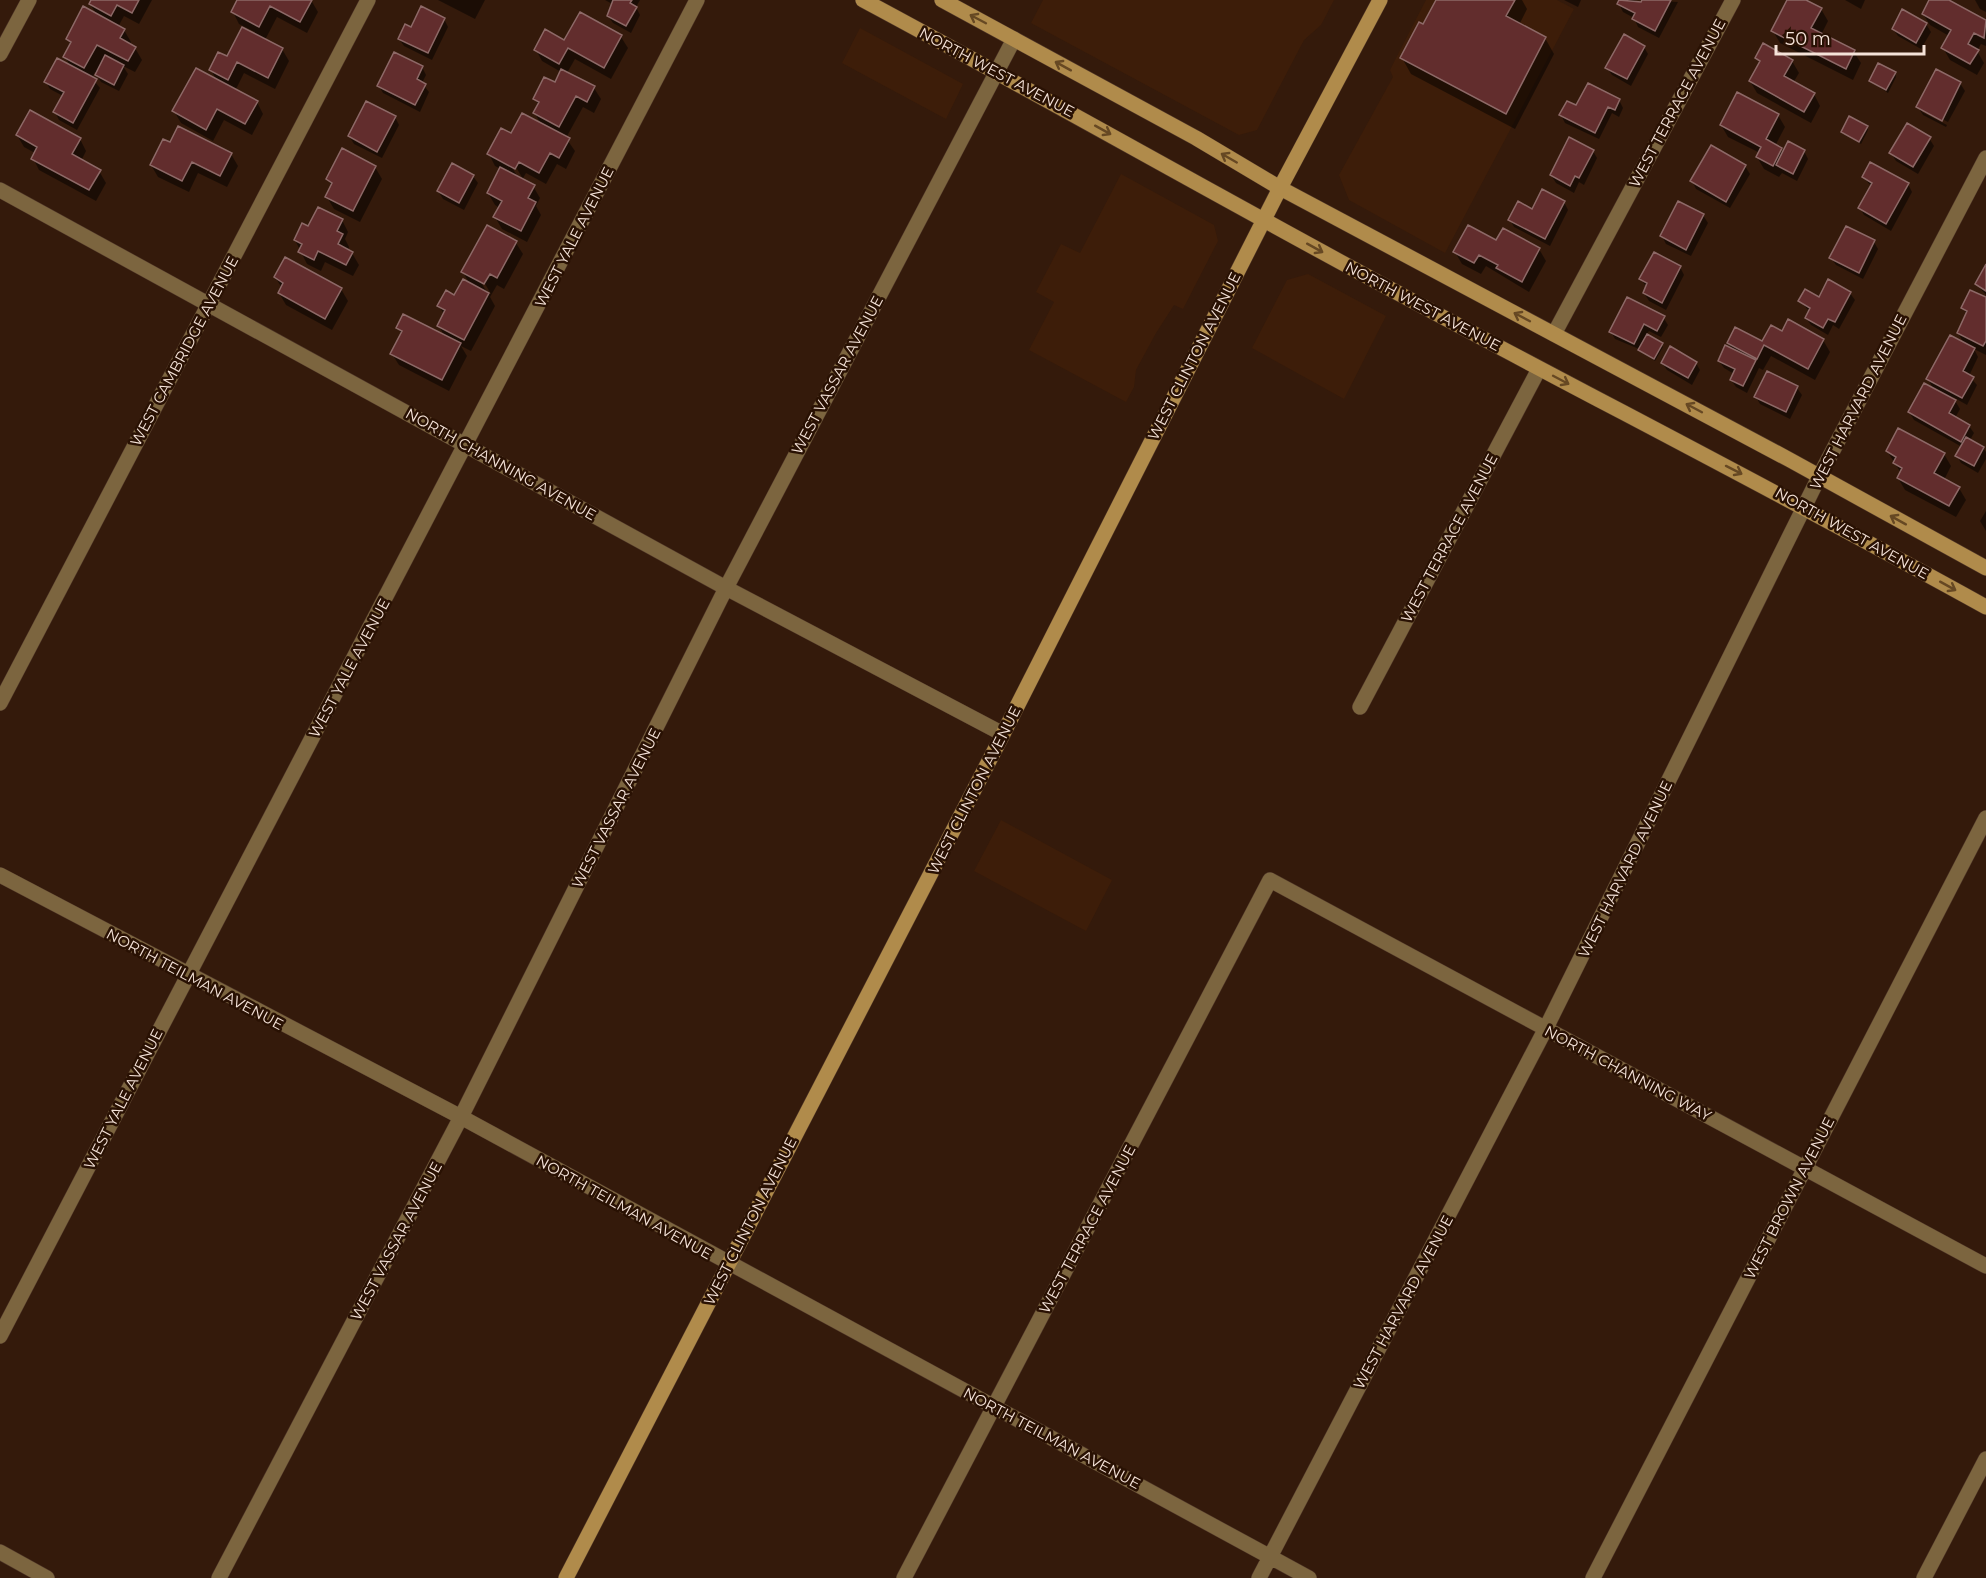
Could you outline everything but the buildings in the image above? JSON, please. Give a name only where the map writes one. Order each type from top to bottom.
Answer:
[{"type":"main road","name":"NORTH WEST AVENUE","points":[[863,0],[997,71],[1264,220],[1539,369],[1805,507],[1986,607]]},
{"type":"main road","points":[[942,0],[1280,188],[1986,568]]},
{"type":"main road","name":"WEST CLINTON AVENUE","points":[[566,1578],[1003,734],[1280,188],[1380,0]]},
{"type":"street","points":[[0,54],[29,0]]},
{"type":"street","name":"WEST CAMBRIDGE AVENUE","points":[[0,703],[368,0]]},
{"type":"street","name":"WEST YALE AVENUE","points":[[0,1336],[697,0]]},
{"type":"street","name":"WEST TERRACE AVENUE","points":[[1554,334],[1733,0]]},
{"type":"street","name":"WEST VASSAR AVENUE","points":[[219,1578],[461,1117],[726,588],[1014,39]]},
{"type":"street","name":"WEST HARVARD AVENUE","points":[[1259,1578],[1546,1028],[1819,477],[1986,158]]},
{"type":"street","name":"NORTH CHANNING AVENUE","points":[[0,190],[726,588],[1003,734]]},
{"type":"street","name":"WEST TERRACE AVENUE","points":[[1360,707],[1539,369]]},
{"type":"street","name":"WEST BROWN AVENUE","points":[[1593,1578],[1986,818]]},
{"type":"street","name":"NORTH TEILMAN AVENUE","points":[[0,875],[461,1117],[1309,1578]]},
{"type":"street","name":"WEST TERRACE AVENUE","points":[[904,1578],[1270,880]]},
{"type":"street","name":"NORTH CHANNING WAY","points":[[1270,880],[1986,1266]]},
{"type":"street","points":[[1924,1578],[1986,1459]]},
{"type":"street","points":[[0,1552],[47,1578]]},
{"type":"shaded area","points":[[1043,0],[1334,0],[1321,25],[1304,40],[1257,130],[1239,135],[1031,23]]},
{"type":"shaded area","points":[[1426,0],[1557,0],[1574,9],[1445,253],[1349,200],[1339,175],[1393,77],[1390,70]]},
{"type":"shaded area","points":[[860,28],[963,84],[946,119],[842,63]]},
{"type":"shaded area","points":[[1121,174],[1214,225],[1218,241],[1183,309],[1174,305],[1156,333],[1136,370],[1134,387],[1126,402],[1029,350],[1054,302],[1036,292],[1061,244],[1080,253]]},
{"type":"shaded area","points":[[1308,274],[1386,316],[1344,399],[1252,348],[1287,280]]},
{"type":"shaded area","points":[[1001,820],[1112,880],[1086,931],[974,871]]}]
